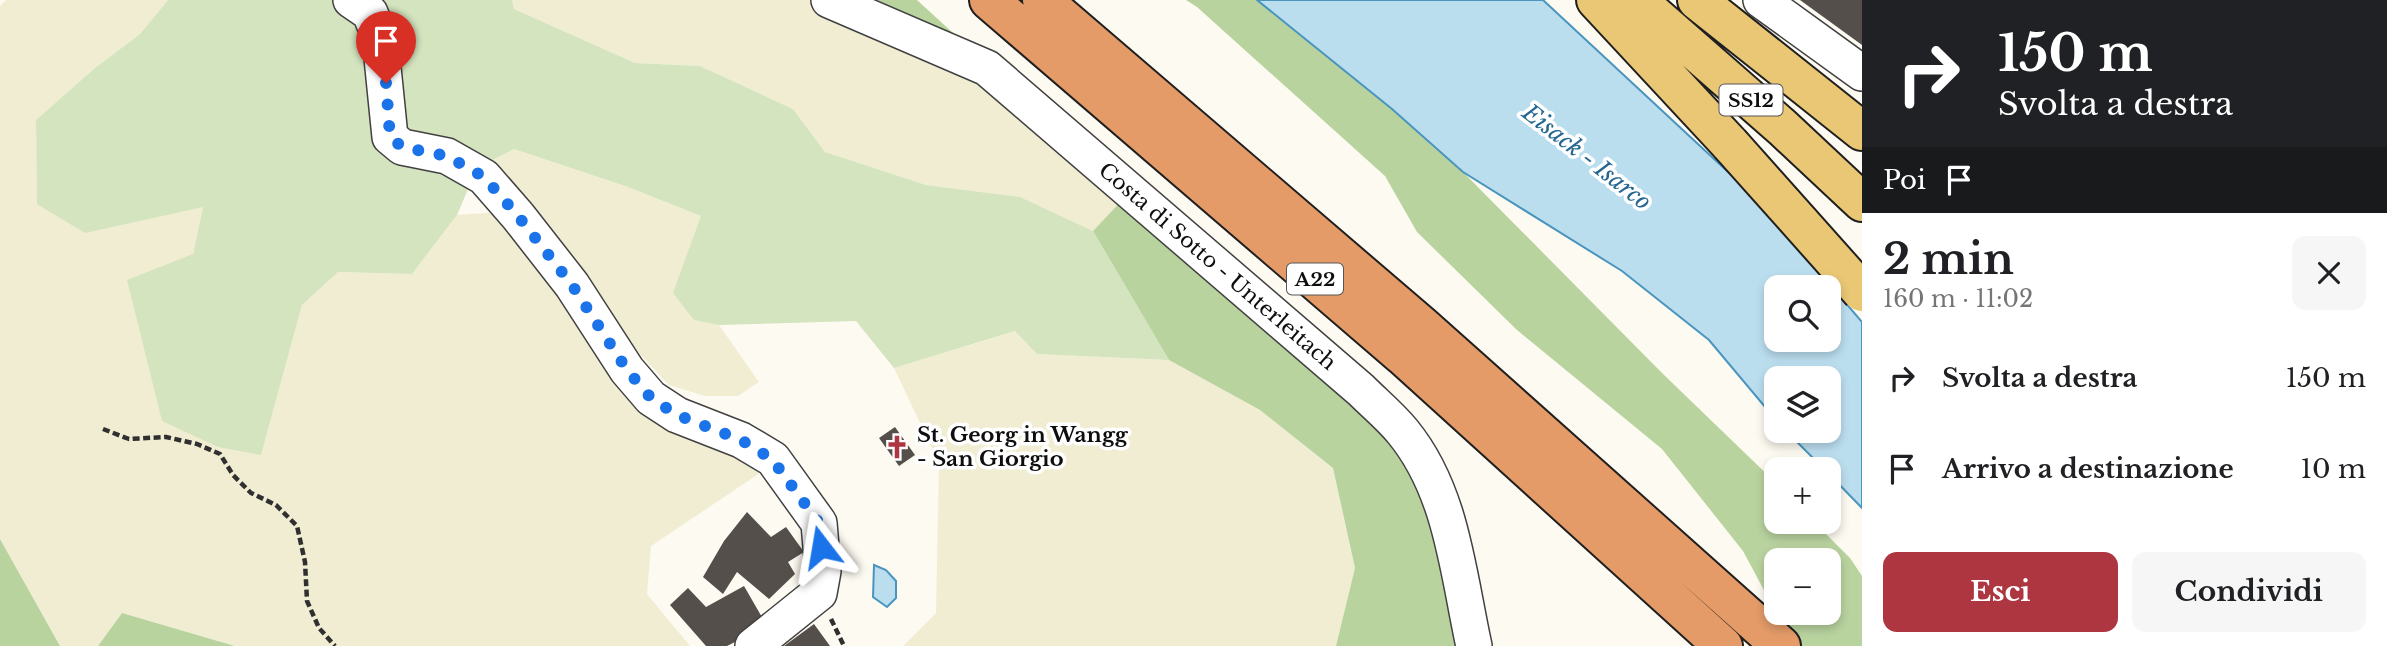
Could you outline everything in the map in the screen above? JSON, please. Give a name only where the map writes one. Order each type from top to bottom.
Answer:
[{"type":"highway","name":"A22","points":[[989,0],[1403,356],[1723,646]]},
{"type":"highway","name":"A22","points":[[1042,0],[1422,326],[1781,646]]},
{"type":"main road","points":[[1596,0],[1862,292]]},
{"type":"main road","name":"SS12","points":[[1637,0],[1783,128],[1862,202]]},
{"type":"main road","points":[[1697,0],[1862,131]]},
{"type":"street","points":[[351,0],[370,13],[380,38],[390,137],[402,147],[447,156],[484,177],[572,285],[627,370],[651,398],[677,415],[741,440],[772,459],[819,523],[823,571],[819,593],[753,646]]},
{"type":"street","name":"Costa di Sotto - Unterleitach","points":[[829,0],[987,68],[1361,390],[1404,432],[1429,471],[1445,508],[1474,646]]},
{"type":"street","points":[[1761,0],[1862,73]]},
{"type":"path","points":[[103,429],[129,439],[166,437],[197,443],[220,454],[233,475],[251,493],[276,505],[297,526],[305,562],[307,601],[319,628],[335,646]]},
{"type":"shaded area","points":[[6,0],[168,0],[140,34],[95,68],[36,120],[37,204],[203,206],[193,254],[261,455],[302,305],[338,272],[412,274],[457,215],[498,212],[640,408],[766,469],[651,546],[647,594],[690,646],[236,646],[122,613],[98,646],[60,646],[0,539],[0,6]]},
{"type":"shaded area","points":[[512,0],[816,0],[979,75],[1126,196],[1093,231],[1020,197],[926,185],[825,152],[793,109],[700,66],[635,63],[514,9]]},
{"type":"shaded area","points":[[514,149],[628,187],[701,216],[694,320],[719,325],[759,382],[738,396],[705,396],[669,385],[609,321],[477,168]]},
{"type":"shaded area","points":[[1016,331],[1037,354],[1169,360],[1260,410],[1333,468],[1355,568],[1336,646],[903,646],[936,613],[939,463],[894,368]]},
{"type":"green space","points":[[168,0],[512,0],[514,9],[635,63],[700,66],[793,109],[825,152],[926,185],[1020,197],[1093,231],[1169,360],[1037,354],[1015,331],[894,368],[856,321],[719,325],[694,320],[673,293],[701,216],[628,187],[514,149],[477,168],[457,215],[412,274],[338,272],[302,305],[261,455],[218,447],[162,421],[127,280],[193,254],[203,207],[85,233],[37,204],[36,120],[95,68],[140,34]]},
{"type":"green space","points":[[850,0],[917,0],[964,43]]},
{"type":"green space","points":[[1186,0],[1257,0],[1392,109],[1463,172],[1663,374],[1764,471],[1764,534],[1826,534],[1840,548],[1764,548],[1764,590],[1743,551],[1662,449],[1517,330],[1417,232],[1385,176]]},
{"type":"green space","points":[[1126,196],[1375,412],[1427,482],[1463,646],[1336,646],[1355,568],[1333,468],[1260,410],[1169,360],[1093,231]]},
{"type":"green space","points":[[0,539],[60,646],[0,646]]},
{"type":"green space","points":[[1841,549],[1862,576],[1862,646],[1798,646],[1784,625],[1841,625]]},
{"type":"green space","points":[[122,613],[235,646],[98,646]]},
{"type":"water","name":"Eisack - Isarco","points":[[1257,0],[1543,0],[1756,198],[1822,275],[1764,275],[1764,352],[1841,352],[1841,297],[1862,322],[1862,508],[1841,486],[1841,457],[1812,457],[1798,443],[1841,443],[1841,366],[1764,366],[1764,406],[1709,340],[1622,271],[1463,172],[1392,109]]},
{"type":"water","points":[[874,565],[886,570],[896,581],[896,598],[887,607],[873,597]]},
{"type":"building","points":[[1800,0],[1862,0],[1862,45]]},
{"type":"building","name":"St. Georg in Wangg - San Giorgio","points":[[895,427],[915,455],[899,466],[879,438]]},
{"type":"building","points":[[747,512],[771,537],[786,527],[804,552],[788,562],[795,574],[769,599],[737,572],[723,594],[703,577],[724,541]]},
{"type":"building","points":[[744,586],[767,626],[727,646],[706,646],[670,605],[688,588],[706,607]]},
{"type":"building","points":[[814,624],[830,646],[784,646]]},
{"type":"place","name":"St. Georg in Wangg - San Giorgio","points":[[897,447]]},
{"type":"route","points":[[386,83],[390,137],[402,147],[447,156],[484,177],[572,285],[627,370],[651,398],[677,415],[741,440],[772,459],[819,523],[821,547]]}]
